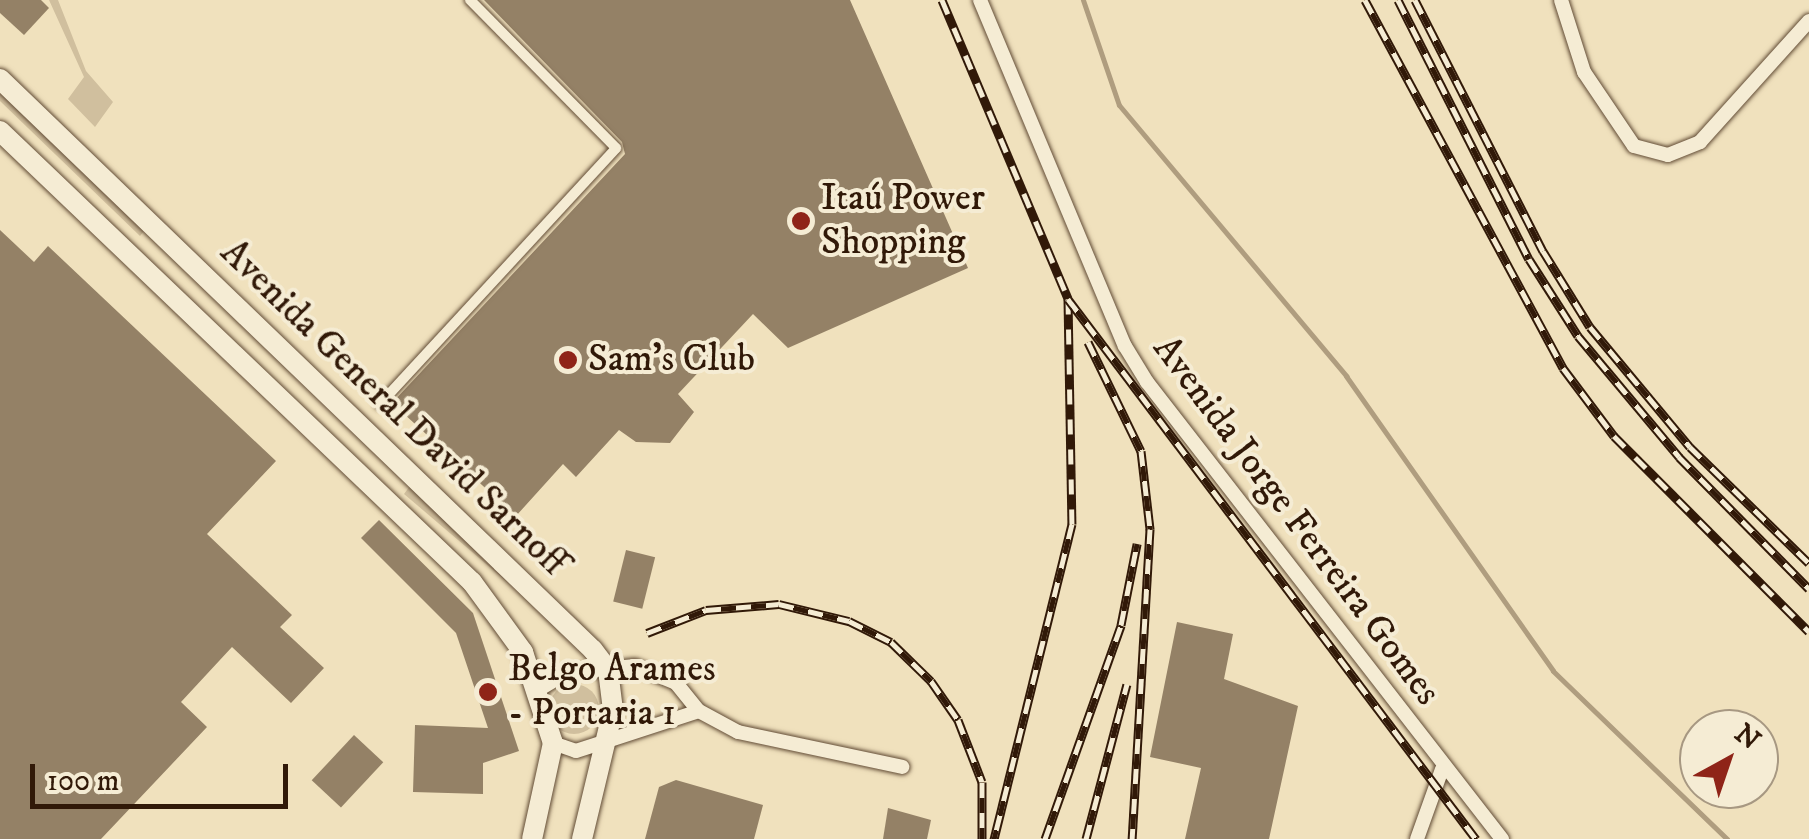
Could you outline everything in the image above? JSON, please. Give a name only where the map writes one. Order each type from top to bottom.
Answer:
[{"type":"main road","points":[[0,70],[22,96]]},
{"type":"main road","name":"Avenida General David Sarnoff","points":[[0,79],[22,96],[608,670]]},
{"type":"main road","name":"Avenida General David Sarnoff","points":[[1,132],[465,574],[523,652],[553,743],[532,839]]},
{"type":"main road","points":[[582,839],[609,736],[614,689],[608,670]]},
{"type":"street","points":[[380,404],[616,148],[468,0]]},
{"type":"street","name":"Avenida Jorge Ferreira Gomes","points":[[980,0],[1125,346],[1442,769],[1502,839]]},
{"type":"street","points":[[1561,0],[1584,72],[1634,146],[1668,155],[1700,142],[1809,21]]},
{"type":"street","points":[[538,690],[566,673],[635,666],[661,675],[699,711],[762,741],[902,766]]},
{"type":"street","points":[[553,743],[576,751],[609,736],[699,711]]},
{"type":"street","points":[[1417,839],[1442,769]]},
{"type":"shaded area","points":[[49,0],[58,0],[86,71],[113,102],[95,127],[68,99],[84,77]]},
{"type":"shaded area","points":[[0,88],[147,227],[140,236],[0,101]]},
{"type":"shaded area","points":[[413,482],[531,602],[404,494]]},
{"type":"shaded area","points":[[574,684],[591,692],[599,709],[591,726],[574,734],[557,726],[549,709],[557,692]]},
{"type":"building","points":[[0,0],[41,0],[49,8],[24,35],[0,13]]},
{"type":"building","name":"Itaú Power Shopping","points":[[484,0],[850,0],[968,268],[788,348],[753,314],[678,394],[694,412],[670,443],[636,442],[619,430],[576,477],[563,464],[516,516],[392,403],[625,154],[622,142]]},
{"type":"building","points":[[0,230],[34,262],[48,246],[276,461],[207,534],[292,615],[280,627],[324,668],[291,703],[232,647],[181,702],[207,727],[101,839],[0,839]]},
{"type":"building","points":[[379,520],[473,613],[519,751],[483,763],[483,794],[413,792],[415,725],[488,728],[456,633],[361,538]]},
{"type":"building","points":[[626,550],[655,557],[642,609],[613,601]]},
{"type":"building","points":[[1177,622],[1233,634],[1224,679],[1298,706],[1269,839],[1185,839],[1201,768],[1150,757]]},
{"type":"building","points":[[354,735],[383,762],[341,808],[312,780]]},
{"type":"building","points":[[676,780],[763,805],[754,839],[645,839],[659,787]]},
{"type":"building","points":[[888,808],[931,820],[927,839],[883,839]]},
{"type":"waterway","points":[[1083,0],[1119,105],[1346,376],[1553,671],[1727,839]]},
{"type":"railway","points":[[942,0],[1068,299],[1072,524],[994,839]]},
{"type":"railway","points":[[1365,0],[1563,368],[1614,436],[1809,632]]},
{"type":"railway","points":[[1398,0],[1529,259],[1578,336],[1679,457],[1809,589]]},
{"type":"railway","points":[[1415,0],[1543,251],[1590,327],[1690,447],[1809,563]]},
{"type":"railway","points":[[1068,299],[1476,839]]},
{"type":"railway","points":[[1088,342],[1141,451],[1150,529],[1132,839]]},
{"type":"railway","points":[[1045,839],[1121,625],[1137,544]]},
{"type":"railway","points":[[647,633],[706,610],[779,604],[849,621],[891,642],[931,681],[958,720],[982,782],[982,839]]},
{"type":"railway","points":[[1086,839],[1127,684]]},
{"type":"place","name":"Itaú Power Shopping","points":[[801,221]]},
{"type":"place","name":"Sam's Club","points":[[568,360]]},
{"type":"place","name":"Belgo Arames - Portaria 1","points":[[488,692]]}]
